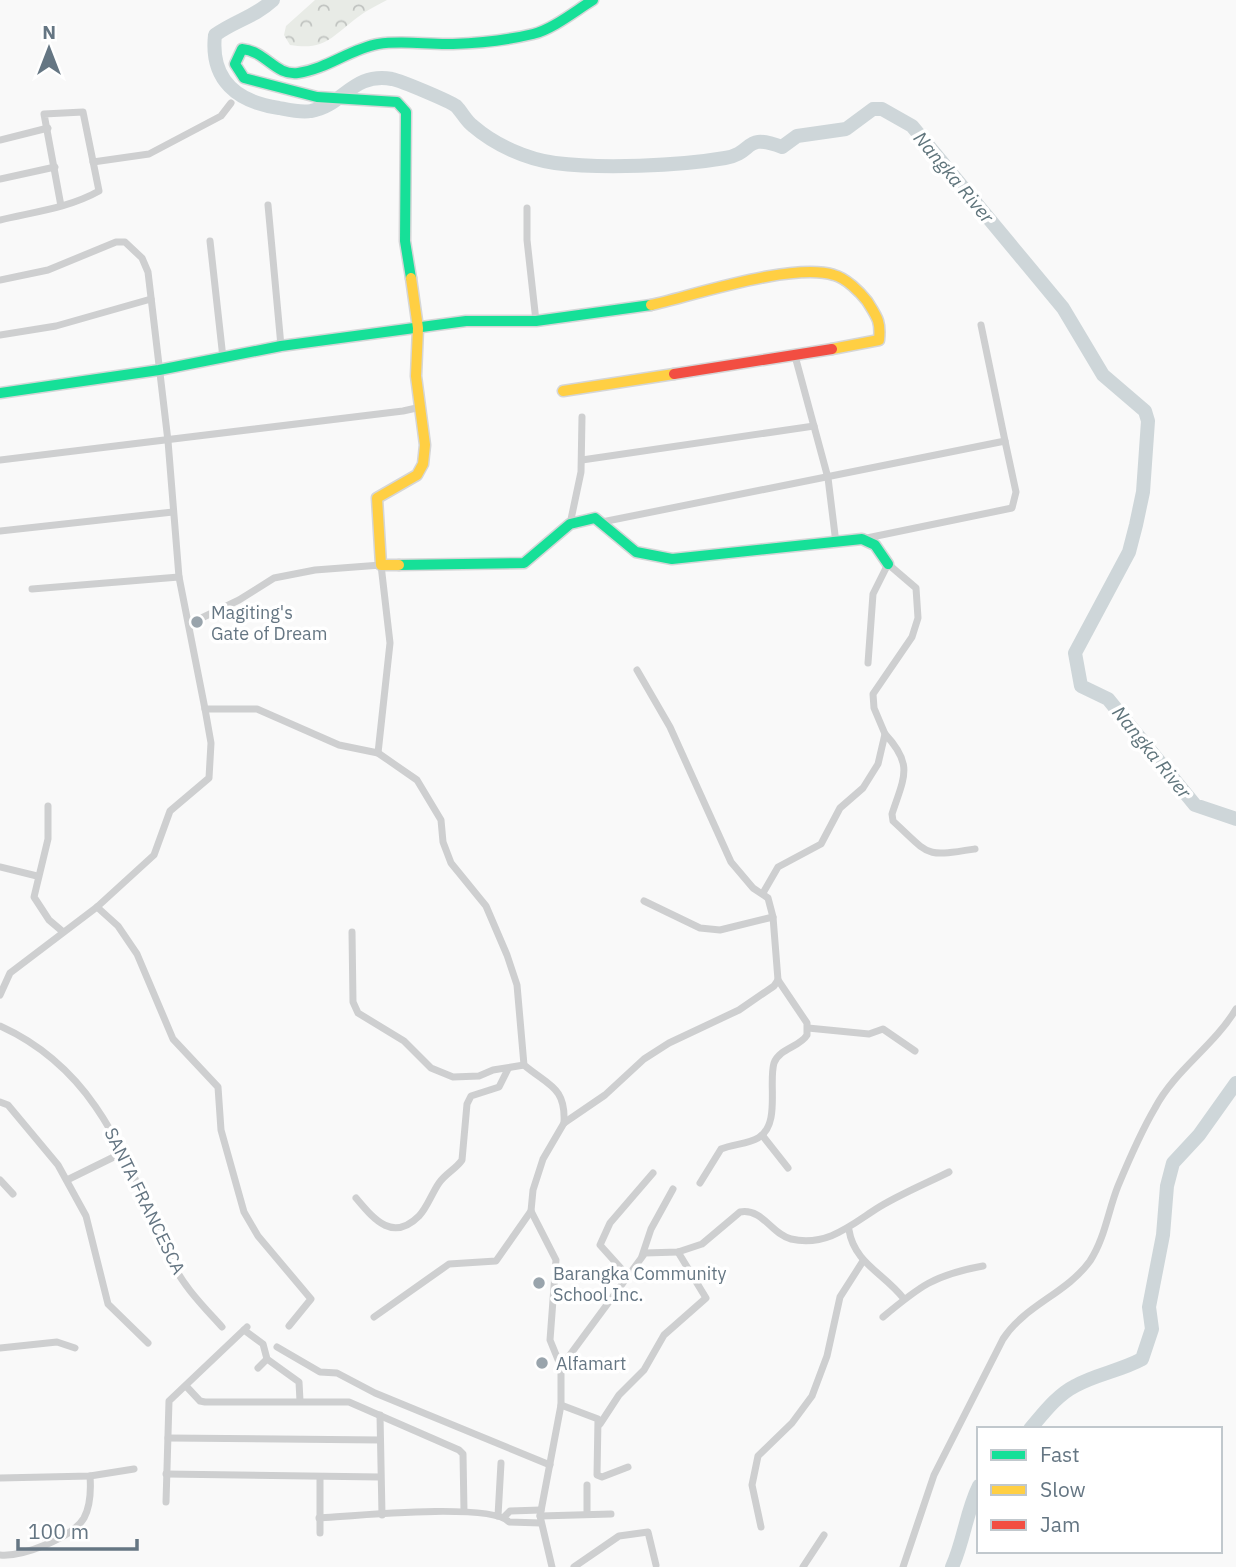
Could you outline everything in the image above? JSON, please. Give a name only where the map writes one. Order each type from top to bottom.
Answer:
[{"type":"street","points":[[379,753],[390,643],[377,498],[417,475],[423,464],[425,445],[416,376],[418,328],[405,242],[407,112],[397,102],[317,97],[244,78],[237,72],[235,61],[242,49],[256,50],[283,72],[299,73],[334,61],[355,49],[379,44],[401,41],[452,44],[535,34],[593,0]]},
{"type":"street","points":[[93,162],[149,154],[221,116],[231,103]]},
{"type":"street","points":[[0,220],[61,206],[81,201],[99,191],[83,112],[44,114],[61,206]]},
{"type":"street","points":[[0,140],[47,128]]},
{"type":"street","points":[[0,179],[55,167]]},
{"type":"street","points":[[268,205],[281,346]]},
{"type":"street","points":[[527,208],[527,240],[536,321]]},
{"type":"street","points":[[210,241],[223,358]]},
{"type":"street","points":[[0,280],[48,270],[107,246],[125,242],[145,265],[168,441],[179,577],[211,743],[209,778],[170,811],[154,855],[97,907],[10,973],[0,995]]},
{"type":"street","points":[[0,393],[159,370],[281,346],[466,321],[536,321],[624,311],[767,278],[813,271],[837,275],[862,294],[881,324],[879,340],[795,356],[563,391]]},
{"type":"street","points":[[0,335],[56,326],[151,299]]},
{"type":"street","points":[[189,624],[239,600],[274,578],[315,570],[381,565],[524,563],[570,523],[595,518],[625,546],[636,552],[672,559],[836,543],[1012,508],[1016,492],[981,325]]},
{"type":"street","points":[[795,356],[828,478],[836,543]]},
{"type":"street","points":[[0,460],[168,441],[421,407]]},
{"type":"street","points":[[570,523],[582,460],[582,417]]},
{"type":"street","points":[[582,460],[814,426]]},
{"type":"street","points":[[602,522],[1005,441]]},
{"type":"street","points":[[0,531],[173,512]]},
{"type":"street","points":[[862,539],[874,545],[888,564],[916,588],[918,618],[912,637],[873,694],[874,708],[885,734],[900,751],[906,771],[892,821],[928,853],[935,855],[975,849]]},
{"type":"street","points":[[868,663],[873,594],[888,564]]},
{"type":"street","points":[[32,589],[179,577]]},
{"type":"street","points":[[637,670],[670,727],[731,862],[753,888],[763,892],[773,917],[778,980],[808,1028]]},
{"type":"street","points":[[205,709],[257,709],[339,745],[379,753],[418,780],[441,820],[443,842],[451,863],[486,906],[517,985],[524,1065],[562,1094],[564,1123]]},
{"type":"street","points":[[763,892],[778,867],[821,844],[840,808],[863,788],[878,764],[885,734]]},
{"type":"street","points":[[48,806],[48,839],[34,897],[49,920],[62,932]]},
{"type":"street","points":[[0,867],[37,876]]},
{"type":"street","points":[[643,901],[700,928],[720,930],[773,917]]},
{"type":"street","points":[[97,907],[118,926],[137,954],[173,1039],[218,1087],[221,1130],[244,1212],[258,1236],[310,1299],[289,1326]]},
{"type":"street","points":[[352,932],[353,1002],[358,1013],[404,1041],[431,1068],[453,1077],[479,1076],[493,1070],[524,1065]]},
{"type":"street","points":[[374,1317],[450,1264],[496,1261],[531,1211],[533,1189],[543,1159],[564,1123],[605,1095],[644,1059],[669,1043],[740,1010],[774,986],[778,980]]},
{"type":"street","points":[[903,1567],[934,1475],[1003,1339],[1014,1321],[1072,1281],[1088,1262],[1101,1243],[1119,1184],[1154,1109],[1170,1083],[1236,1009]]},
{"type":"street","name":"SANTA FRANCESCA","points":[[0,1026],[24,1037],[57,1063],[92,1099],[124,1152],[171,1260],[222,1327]]},
{"type":"street","points":[[808,1028],[869,1034],[883,1029],[915,1051]]},
{"type":"street","points":[[762,1135],[771,1108],[774,1064],[784,1051],[804,1040],[808,1028]]},
{"type":"street","points":[[356,1198],[376,1221],[386,1227],[394,1228],[418,1218],[448,1171],[462,1160],[471,1096],[499,1087],[509,1069]]},
{"type":"street","points":[[0,1102],[8,1105],[67,1180],[86,1216],[107,1304],[148,1343]]},
{"type":"street","points":[[762,1135],[788,1168]]},
{"type":"street","points":[[700,1183],[721,1149],[762,1135]]},
{"type":"street","points":[[67,1180],[124,1152]]},
{"type":"street","points":[[642,1257],[657,1251],[678,1252],[702,1244],[745,1211],[756,1213],[790,1239],[803,1240],[849,1230],[876,1209],[949,1172]]},
{"type":"street","points":[[627,1275],[600,1245],[610,1223],[653,1173]]},
{"type":"street","points":[[0,1180],[13,1194]]},
{"type":"street","points":[[561,1367],[642,1257],[652,1229],[673,1189]]},
{"type":"street","points":[[531,1211],[556,1261],[550,1340],[561,1367],[561,1405],[541,1516],[552,1567]]},
{"type":"street","points":[[849,1230],[855,1253],[894,1285],[904,1299]]},
{"type":"street","points":[[628,1467],[602,1477],[597,1475],[600,1424],[619,1395],[644,1370],[664,1335],[706,1298],[678,1252]]},
{"type":"street","points":[[761,1527],[751,1485],[758,1456],[792,1423],[812,1396],[827,1356],[840,1297],[863,1261]]},
{"type":"street","points":[[883,1317],[925,1283],[946,1273],[983,1266]]},
{"type":"street","points":[[166,1502],[169,1401],[246,1328],[263,1343],[267,1359],[299,1382],[300,1401]]},
{"type":"street","points":[[0,1348],[57,1342],[75,1348]]},
{"type":"street","points":[[277,1347],[325,1374],[337,1373],[375,1393],[551,1465]]},
{"type":"street","points":[[258,1368],[267,1359]]},
{"type":"street","points":[[186,1386],[200,1401],[205,1402],[349,1402],[460,1450],[463,1454],[464,1511]]},
{"type":"street","points":[[561,1405],[593,1415],[600,1424]]},
{"type":"street","points":[[380,1415],[382,1515]]},
{"type":"street","points":[[168,1438],[380,1440]]},
{"type":"street","points":[[501,1463],[501,1516]]},
{"type":"street","points":[[0,1478],[90,1476],[134,1469]]},
{"type":"street","points":[[166,1474],[380,1477]]},
{"type":"street","points":[[0,1555],[33,1550],[60,1538],[83,1520],[92,1494],[90,1476]]},
{"type":"street","points":[[320,1478],[320,1533]]},
{"type":"street","points":[[587,1485],[587,1514]]},
{"type":"street","points":[[320,1518],[464,1511],[501,1516],[509,1522],[541,1516],[611,1514]]},
{"type":"street","points":[[501,1516],[510,1511],[541,1516]]},
{"type":"street","points":[[574,1567],[619,1536],[648,1532],[656,1564]]},
{"type":"street","points":[[803,1567],[824,1535]]},
{"type":"green space","points":[[315,0],[387,0],[320,44],[290,45],[284,35],[286,26]]},
{"type":"waterway","name":"Nangka River","points":[[273,0],[215,35],[217,65],[229,86],[239,94],[264,105],[307,112],[332,103],[367,80],[392,79],[452,103],[471,124],[491,139],[522,155],[544,161],[574,165],[640,166],[725,158],[755,143],[770,143],[782,147],[797,136],[846,129],[873,109],[882,109],[912,126],[1063,308],[1103,375],[1145,411],[1148,421],[1143,492],[1136,525],[1129,552],[1075,653],[1081,686],[1108,699],[1195,805],[1236,819]]},
{"type":"waterway","points":[[1032,1427],[1068,1390],[1091,1378],[1142,1359],[1152,1329],[1149,1307],[1163,1235],[1167,1186],[1173,1163],[1199,1135],[1236,1083]]},
{"type":"waterway","points":[[952,1567],[977,1491]]},
{"type":"traffic: fast","points":[[411,278],[405,241],[406,112],[397,102],[317,97],[244,78],[235,64],[242,49],[258,54],[283,71],[298,73],[378,44],[463,44],[533,34],[556,24],[593,0]]},
{"type":"traffic: fast","points":[[0,393],[159,370],[281,346],[466,321],[536,321],[651,305]]},
{"type":"traffic: fast","points":[[399,565],[524,563],[570,524],[595,518],[636,552],[672,559],[862,539],[875,545],[888,564]]},
{"type":"traffic: slow","points":[[651,305],[770,276],[816,272],[834,275],[848,282],[867,301],[878,319],[879,340],[832,349]]},
{"type":"traffic: slow","points":[[399,565],[381,565],[377,498],[417,475],[423,464],[425,445],[416,376],[418,328],[411,278]]},
{"type":"traffic: slow","points":[[563,391],[674,374]]},
{"type":"traffic: jam","points":[[674,374],[832,349]]},
{"type":"place","name":"Magiting's Gate of Dream","points":[[197,622]]},
{"type":"place","name":"Barangka Community School Inc.","points":[[539,1283]]},
{"type":"place","name":"Alfamart","points":[[542,1363]]}]
